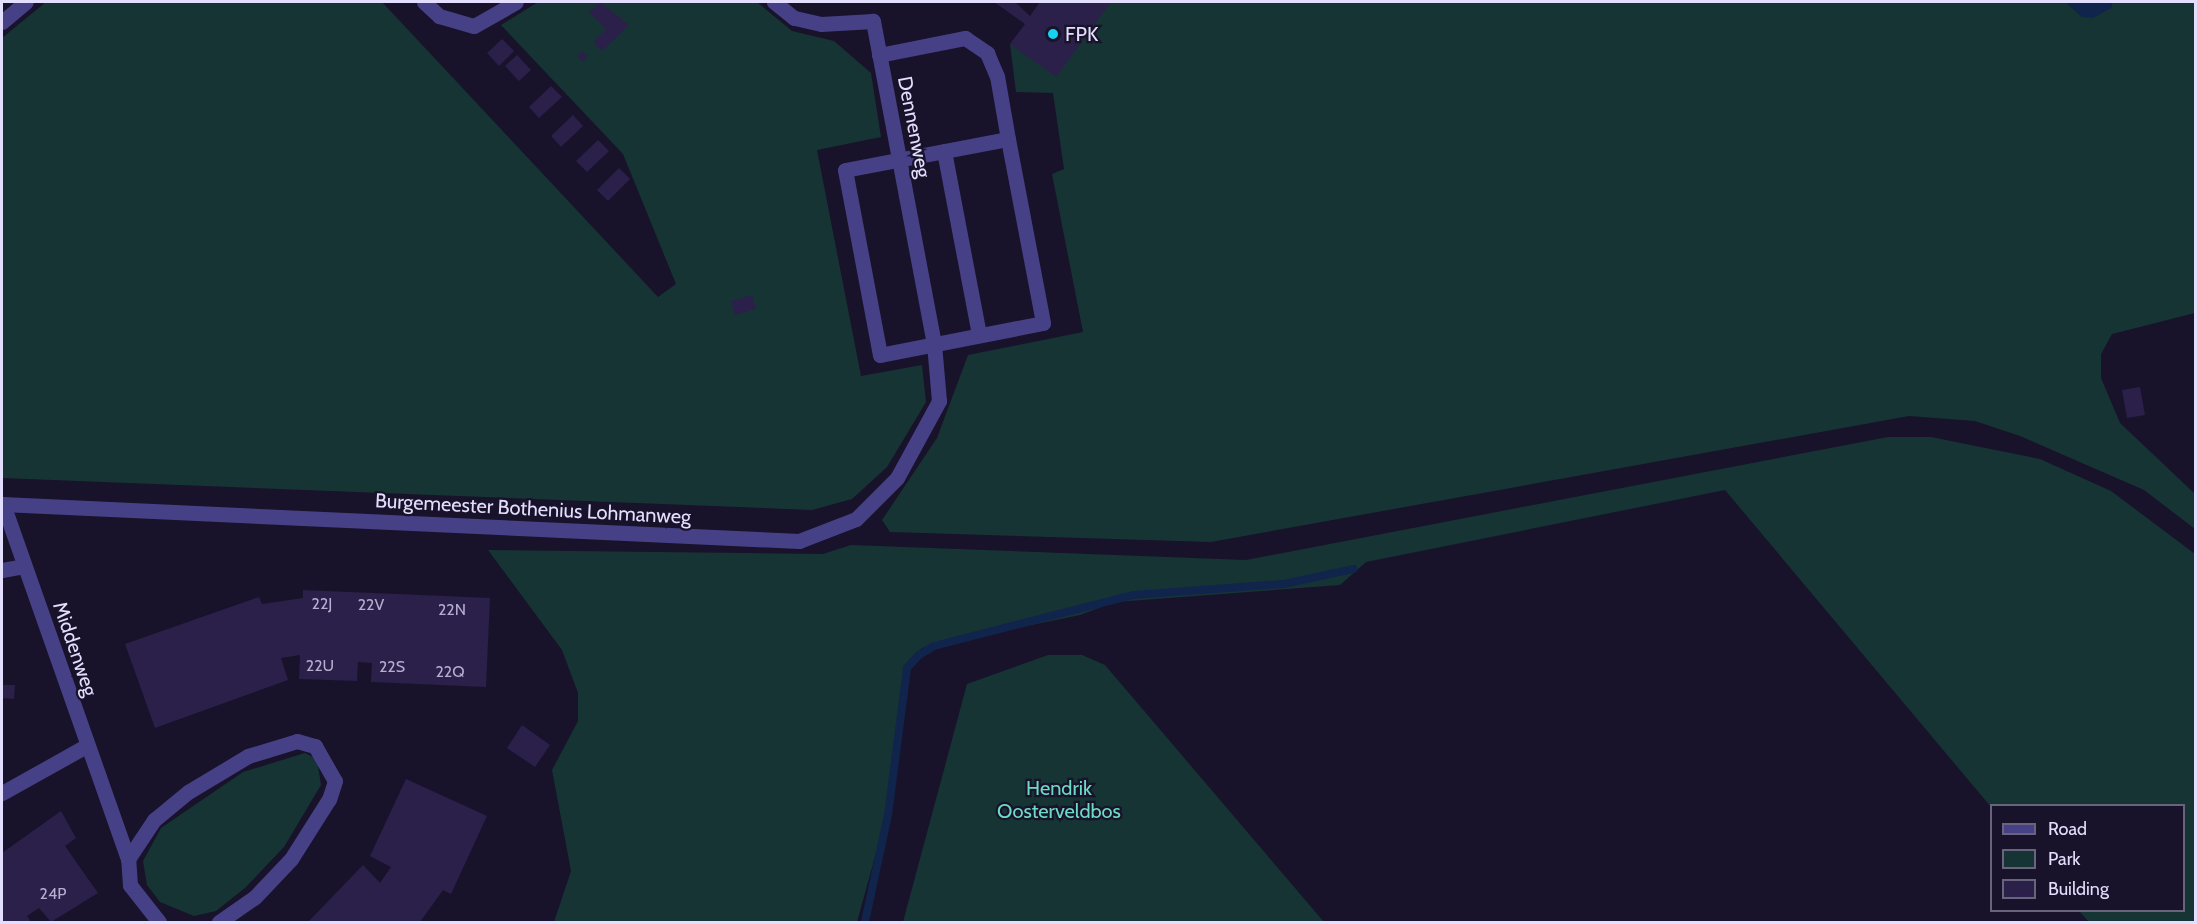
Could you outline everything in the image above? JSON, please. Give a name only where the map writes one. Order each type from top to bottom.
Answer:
[{"type":"street","points":[[2,22],[26,2]]},
{"type":"street","points":[[424,2],[439,16],[474,26],[516,2]]},
{"type":"street","name":"Dennenweg","points":[[774,2],[794,18],[821,24],[873,21],[934,344]]},
{"type":"street","points":[[879,55],[965,38],[987,53],[998,76],[1043,323],[880,355],[845,170],[1008,139]]},
{"type":"street","points":[[944,151],[979,335]]},
{"type":"street","name":"Burgemeester Bothenius Lohmanweg","points":[[2,504],[799,541],[856,519],[897,478],[939,401],[934,344]]},
{"type":"street","name":"Middenweg","points":[[2,504],[128,859],[130,885],[159,922]]},
{"type":"street","points":[[2,570],[24,566]]},
{"type":"street","points":[[128,859],[154,820],[219,772],[248,756],[297,741],[315,746],[335,781],[329,799],[291,859],[255,897],[219,922]]},
{"type":"street","points":[[2,793],[86,746]]},
{"type":"green space","points":[[46,2],[382,2],[658,297],[676,284],[623,154],[501,25],[538,2],[757,2],[792,31],[834,41],[871,73],[881,137],[817,150],[861,376],[922,365],[926,402],[887,467],[852,499],[812,510],[2,478],[2,38]]},
{"type":"green space","points":[[1083,2],[2066,2],[2082,17],[2111,8],[2112,2],[2195,2],[2195,313],[2112,334],[2101,354],[2101,378],[2120,423],[2195,494],[2195,529],[2144,490],[2020,436],[1975,421],[1909,416],[1211,542],[890,532],[882,520],[937,438],[968,355],[1083,332],[1052,174],[1064,169],[1053,93],[1016,92],[1010,44],[1047,55]]},
{"type":"green space","points":[[1888,437],[1931,437],[2040,459],[2111,491],[2195,554],[2195,922],[2089,922],[2080,912],[2185,912],[2185,804],[1990,804],[1990,806],[1725,490],[1366,562],[1340,585],[1115,602],[1080,615],[922,648],[908,661],[884,824],[857,922],[554,922],[571,871],[552,770],[578,721],[578,693],[562,650],[488,550],[823,554],[851,545],[1246,560]]},
{"type":"green space","name":"Hendrik Oosterveldbos","points":[[1048,655],[1082,655],[1105,665],[1324,922],[903,922],[967,684]]},
{"type":"green space","points":[[305,753],[317,759],[321,785],[284,847],[245,888],[216,911],[194,916],[160,902],[147,885],[143,861],[161,828],[243,772]]},
{"type":"water","points":[[2066,2],[2112,2],[2111,8],[2093,18],[2082,17]]},
{"type":"building","points":[[600,2],[629,25],[602,51],[593,42],[606,29],[589,12]]},
{"type":"building","name":"FPK","points":[[994,2],[1015,2],[1030,16],[1040,2],[1111,2],[1056,77],[1010,44],[1025,24]]},
{"type":"building","points":[[502,39],[514,51],[499,66],[487,53]]},
{"type":"building","points":[[582,51],[588,56],[583,62],[577,56]]},
{"type":"building","points":[[517,55],[531,70],[519,81],[505,66]]},
{"type":"building","points":[[551,86],[562,97],[539,118],[529,107]]},
{"type":"building","points":[[573,115],[583,126],[561,147],[551,136]]},
{"type":"building","points":[[598,140],[609,151],[587,172],[576,161]]},
{"type":"building","points":[[619,168],[630,179],[608,201],[597,190]]},
{"type":"building","points":[[752,295],[756,309],[735,315],[731,301]]},
{"type":"building","points":[[2140,387],[2145,415],[2127,418],[2122,390]]},
{"type":"building","points":[[303,590],[490,598],[486,687],[371,682],[372,663],[358,662],[357,681],[299,679],[300,655],[281,658],[288,680],[155,728],[125,644],[259,597],[262,604],[303,598]]},
{"type":"building","points":[[2,685],[15,685],[14,699],[2,698]]},
{"type":"building","points":[[522,725],[550,745],[535,767],[507,748]]},
{"type":"building","points":[[406,779],[487,816],[451,894],[443,890],[420,922],[308,922],[363,865],[380,883],[391,867],[370,856]]},
{"type":"building","points":[[61,811],[76,838],[65,846],[98,893],[51,922],[39,908],[27,916],[31,922],[2,922],[2,853]]},
{"type":"waterway","points":[[865,922],[888,815],[907,668],[919,655],[934,646],[1133,595],[1284,584],[1353,569]]},
{"type":"place","name":"FPK","points":[[1053,34]]}]
